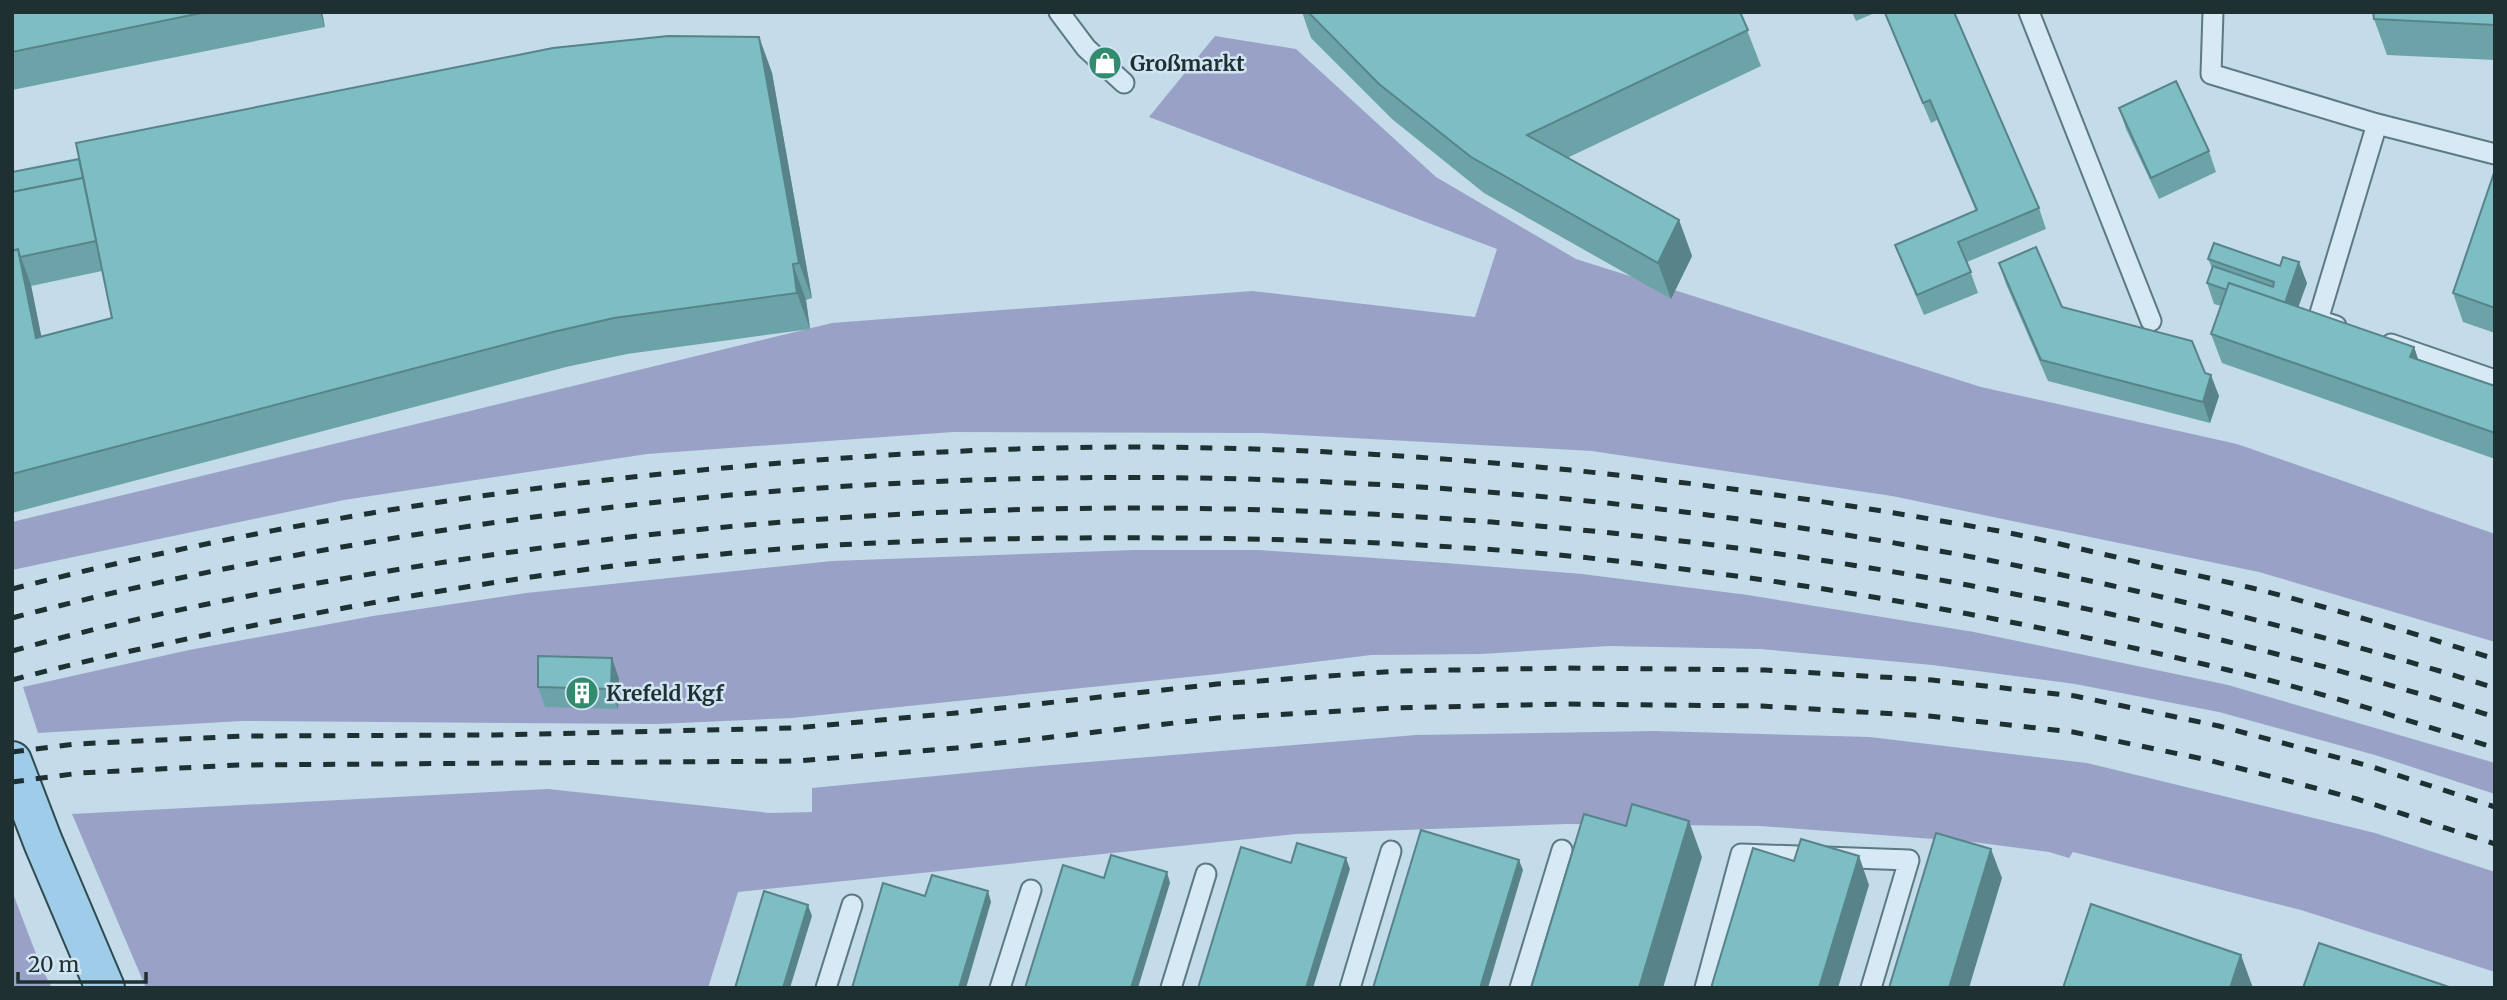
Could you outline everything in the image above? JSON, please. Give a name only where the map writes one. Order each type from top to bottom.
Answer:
[{"type":"main road","points":[[12,761],[104,988]]},
{"type":"lane","points":[[1059,12],[1086,48],[1124,83]]},
{"type":"lane","points":[[2029,12],[2151,321]]},
{"type":"lane","points":[[2213,12],[2211,74],[2377,124],[2495,154]]},
{"type":"lane","points":[[2377,124],[2318,320],[2495,380]]},
{"type":"lane","points":[[1520,988],[1562,850]]},
{"type":"lane","points":[[1350,988],[1391,851]]},
{"type":"lane","points":[[1705,988],[1741,854],[1909,860],[1871,988]]},
{"type":"lane","points":[[1171,988],[1206,874]]},
{"type":"lane","points":[[1000,988],[1031,890]]},
{"type":"lane","points":[[826,988],[852,905]]},
{"type":"shaded area","points":[[1215,36],[1296,49],[1436,177],[1576,259],[1981,387],[2237,444],[2495,534],[2495,642],[2259,572],[1892,496],[1592,451],[1261,433],[953,432],[647,454],[344,500],[12,570],[12,522],[832,323],[1252,291],[1475,317],[1497,249],[1149,117]]},
{"type":"shaded area","points":[[1133,550],[1259,550],[1582,574],[1748,595],[1974,632],[2228,685],[2495,763],[2495,794],[2375,755],[2219,712],[2075,684],[1932,665],[1760,649],[1609,646],[1481,654],[1371,655],[1218,674],[792,718],[657,724],[241,721],[38,733],[23,687],[189,650],[373,616],[526,593],[832,561]]},
{"type":"shaded area","points":[[1655,731],[1870,737],[2087,763],[2375,833],[2495,872],[2495,972],[2301,910],[2073,852],[2069,858],[2049,852],[1973,842],[1760,826],[1567,824],[1296,834],[738,892],[708,988],[146,988],[72,814],[548,789],[770,813],[812,812],[812,788],[1040,766],[1416,735]]},
{"type":"shaded area","points":[[12,891],[41,967],[52,988],[12,988]]},
{"type":"building","points":[[12,12],[206,12],[12,52]]},
{"type":"building","points":[[1308,12],[1740,12],[1748,30],[1527,135],[1679,220],[1658,263],[1471,157],[1379,84]]},
{"type":"building","points":[[1954,12],[2039,208],[1958,242],[1971,272],[1917,295],[1895,245],[1977,210],[1930,100],[1923,103],[1885,13]]},
{"type":"building","points":[[2373,12],[2495,12],[2495,25],[2374,19]]},
{"type":"building","points":[[668,36],[759,37],[799,263],[793,264],[797,293],[614,318],[553,332],[12,474],[12,251],[18,249],[36,338],[112,318],[76,143],[553,48]]},
{"type":"building","points":[[2176,81],[2209,151],[2151,178],[2119,108]]},
{"type":"building","points":[[79,159],[83,178],[12,192],[12,172]]},
{"type":"building","points":[[2495,170],[2495,308],[2453,293]]},
{"type":"building","points":[[83,178],[96,241],[20,257],[18,249],[12,251],[12,192]]},
{"type":"building","points":[[2214,243],[2280,266],[2283,257],[2299,262],[2285,303],[2229,283],[2227,290],[2207,283],[2213,266],[2273,287],[2274,282],[2208,259]]},
{"type":"building","points":[[2036,247],[2062,307],[2192,341],[2205,373],[2211,375],[2203,402],[2041,360],[1999,263]]},
{"type":"building","points":[[2229,283],[2414,347],[2410,357],[2495,386],[2495,433],[2211,334]]},
{"type":"building","points":[[538,656],[612,658],[611,689],[538,687]]},
{"type":"building","points":[[1632,804],[1689,821],[1639,988],[1531,988],[1584,814],[1626,826]]},
{"type":"building","points":[[1421,830],[1519,860],[1480,988],[1373,988]]},
{"type":"building","points":[[1936,833],[1991,849],[1949,988],[1889,988]]},
{"type":"building","points":[[1801,839],[1859,856],[1819,988],[1711,988],[1753,848],[1794,861]]},
{"type":"building","points":[[1297,843],[1346,858],[1306,988],[1198,988],[1241,847],[1291,863]]},
{"type":"building","points":[[1111,855],[1167,872],[1131,988],[1025,988],[1063,865],[1104,878]]},
{"type":"building","points":[[932,875],[988,891],[959,988],[852,988],[883,883],[925,896]]},
{"type":"building","points":[[764,891],[808,905],[783,988],[735,988]]},
{"type":"building","points":[[2091,904],[2241,955],[2230,988],[2063,988]]},
{"type":"building","points":[[2319,943],[2452,988],[2303,988]]},
{"type":"railway","points":[[12,589],[285,528],[561,485],[747,466],[943,452],[1089,447],[1246,449],[1353,453],[1567,470],[1887,512],[2024,536],[2252,588],[2495,659]]},
{"type":"railway","points":[[12,618],[178,578],[346,546],[458,528],[714,497],[971,480],[1228,479],[1486,492],[1741,519],[1996,561],[2247,618],[2495,688]]},
{"type":"railway","points":[[12,651],[178,610],[346,578],[458,560],[713,528],[970,511],[1228,509],[1485,522],[1741,549],[1996,590],[2247,647],[2495,717]]},
{"type":"railway","points":[[12,680],[238,628],[341,609],[552,574],[693,557],[835,545],[962,540],[1277,540],[1530,552],[1662,566],[1825,589],[1987,617],[2262,678],[2495,748]]},
{"type":"railway","points":[[12,752],[76,744],[245,736],[495,735],[795,728],[1217,684],[1398,671],[1568,668],[1765,670],[1932,680],[2075,696],[2219,726],[2373,767],[2495,807]]},
{"type":"railway","points":[[12,782],[80,773],[239,765],[798,761],[956,748],[1218,718],[1392,708],[1564,704],[1762,706],[1929,716],[2073,732],[2208,760],[2357,799],[2495,844]]},
{"type":"place","name":"Großmarkt","points":[[1105,63]]},
{"type":"place","name":"Krefeld Kgf","points":[[582,693]]}]
